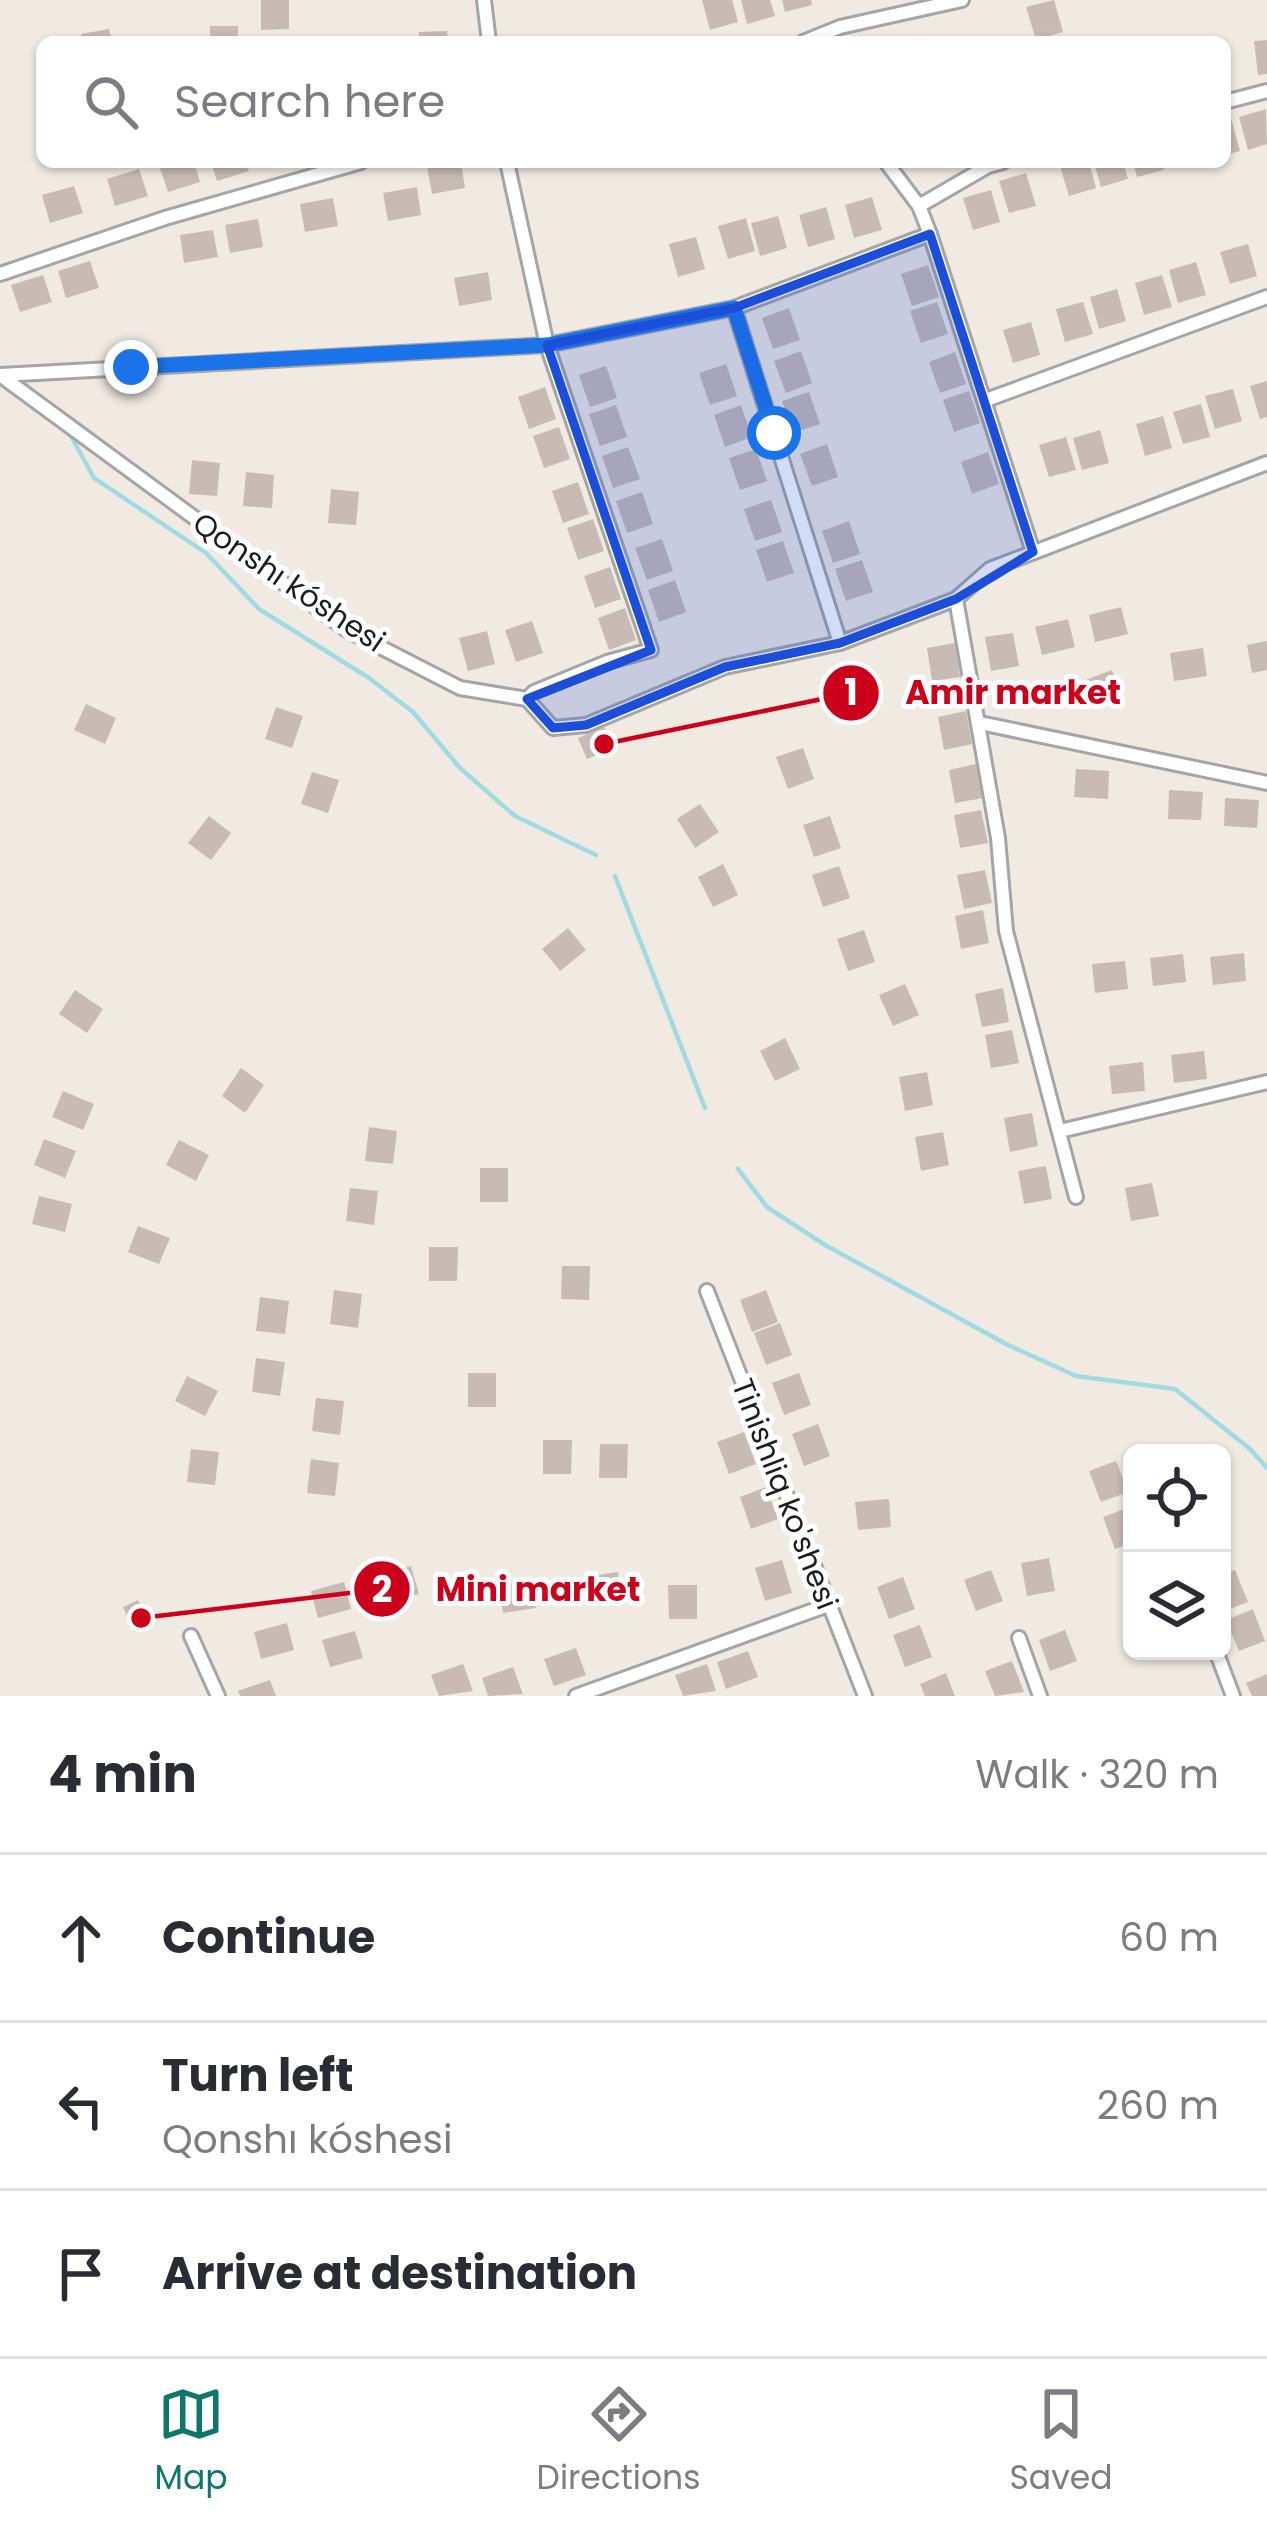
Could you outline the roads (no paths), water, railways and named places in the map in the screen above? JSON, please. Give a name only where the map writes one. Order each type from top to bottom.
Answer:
[{"type":"street","points":[[484,0],[488,36]]},
{"type":"street","points":[[818,36],[962,0]]},
{"type":"street","points":[[840,27],[842,36]]},
{"type":"street","points":[[1231,101],[1267,92]]},
{"type":"street","points":[[0,274],[165,218],[341,168]]},
{"type":"street","points":[[508,168],[547,345],[651,650],[607,662],[527,699]]},
{"type":"street","points":[[890,168],[919,206],[930,234],[1033,552]]},
{"type":"street","points":[[919,206],[985,168]]},
{"type":"street","name":"Qonshı kóshesi","points":[[0,375],[547,345],[734,308],[930,234]]},
{"type":"street","points":[[986,400],[1267,297]]},
{"type":"street","points":[[734,308],[840,643]]},
{"type":"street","name":"Qonshı kóshesi","points":[[0,375],[347,630],[460,688],[527,699],[553,728],[586,725],[725,667],[840,643],[956,599],[990,569],[1267,463]]},
{"type":"street","points":[[956,599],[998,838],[1006,931],[1076,1197]]},
{"type":"street","points":[[980,723],[1267,783]]},
{"type":"street","points":[[1060,1131],[1267,1082]]},
{"type":"street","name":"Tinishliq ko'shesi","points":[[707,1292],[865,1696]]},
{"type":"street","points":[[577,1696],[828,1605]]},
{"type":"street","points":[[191,1636],[218,1696]]},
{"type":"street","points":[[1019,1638],[1040,1696]]},
{"type":"street","points":[[1219,1660],[1233,1696]]},
{"type":"waterway","points":[[71,436],[94,478],[206,553],[259,609],[369,678],[413,712],[460,768],[515,816],[596,855]]},
{"type":"waterway","points":[[615,876],[705,1108]]},
{"type":"waterway","points":[[738,1169],[767,1207],[825,1245],[1008,1345],[1076,1376],[1175,1389],[1267,1468]]},
{"type":"place","name":"Amir market","points":[[604,744]]},
{"type":"place","name":"Mini market","points":[[141,1618]]}]
